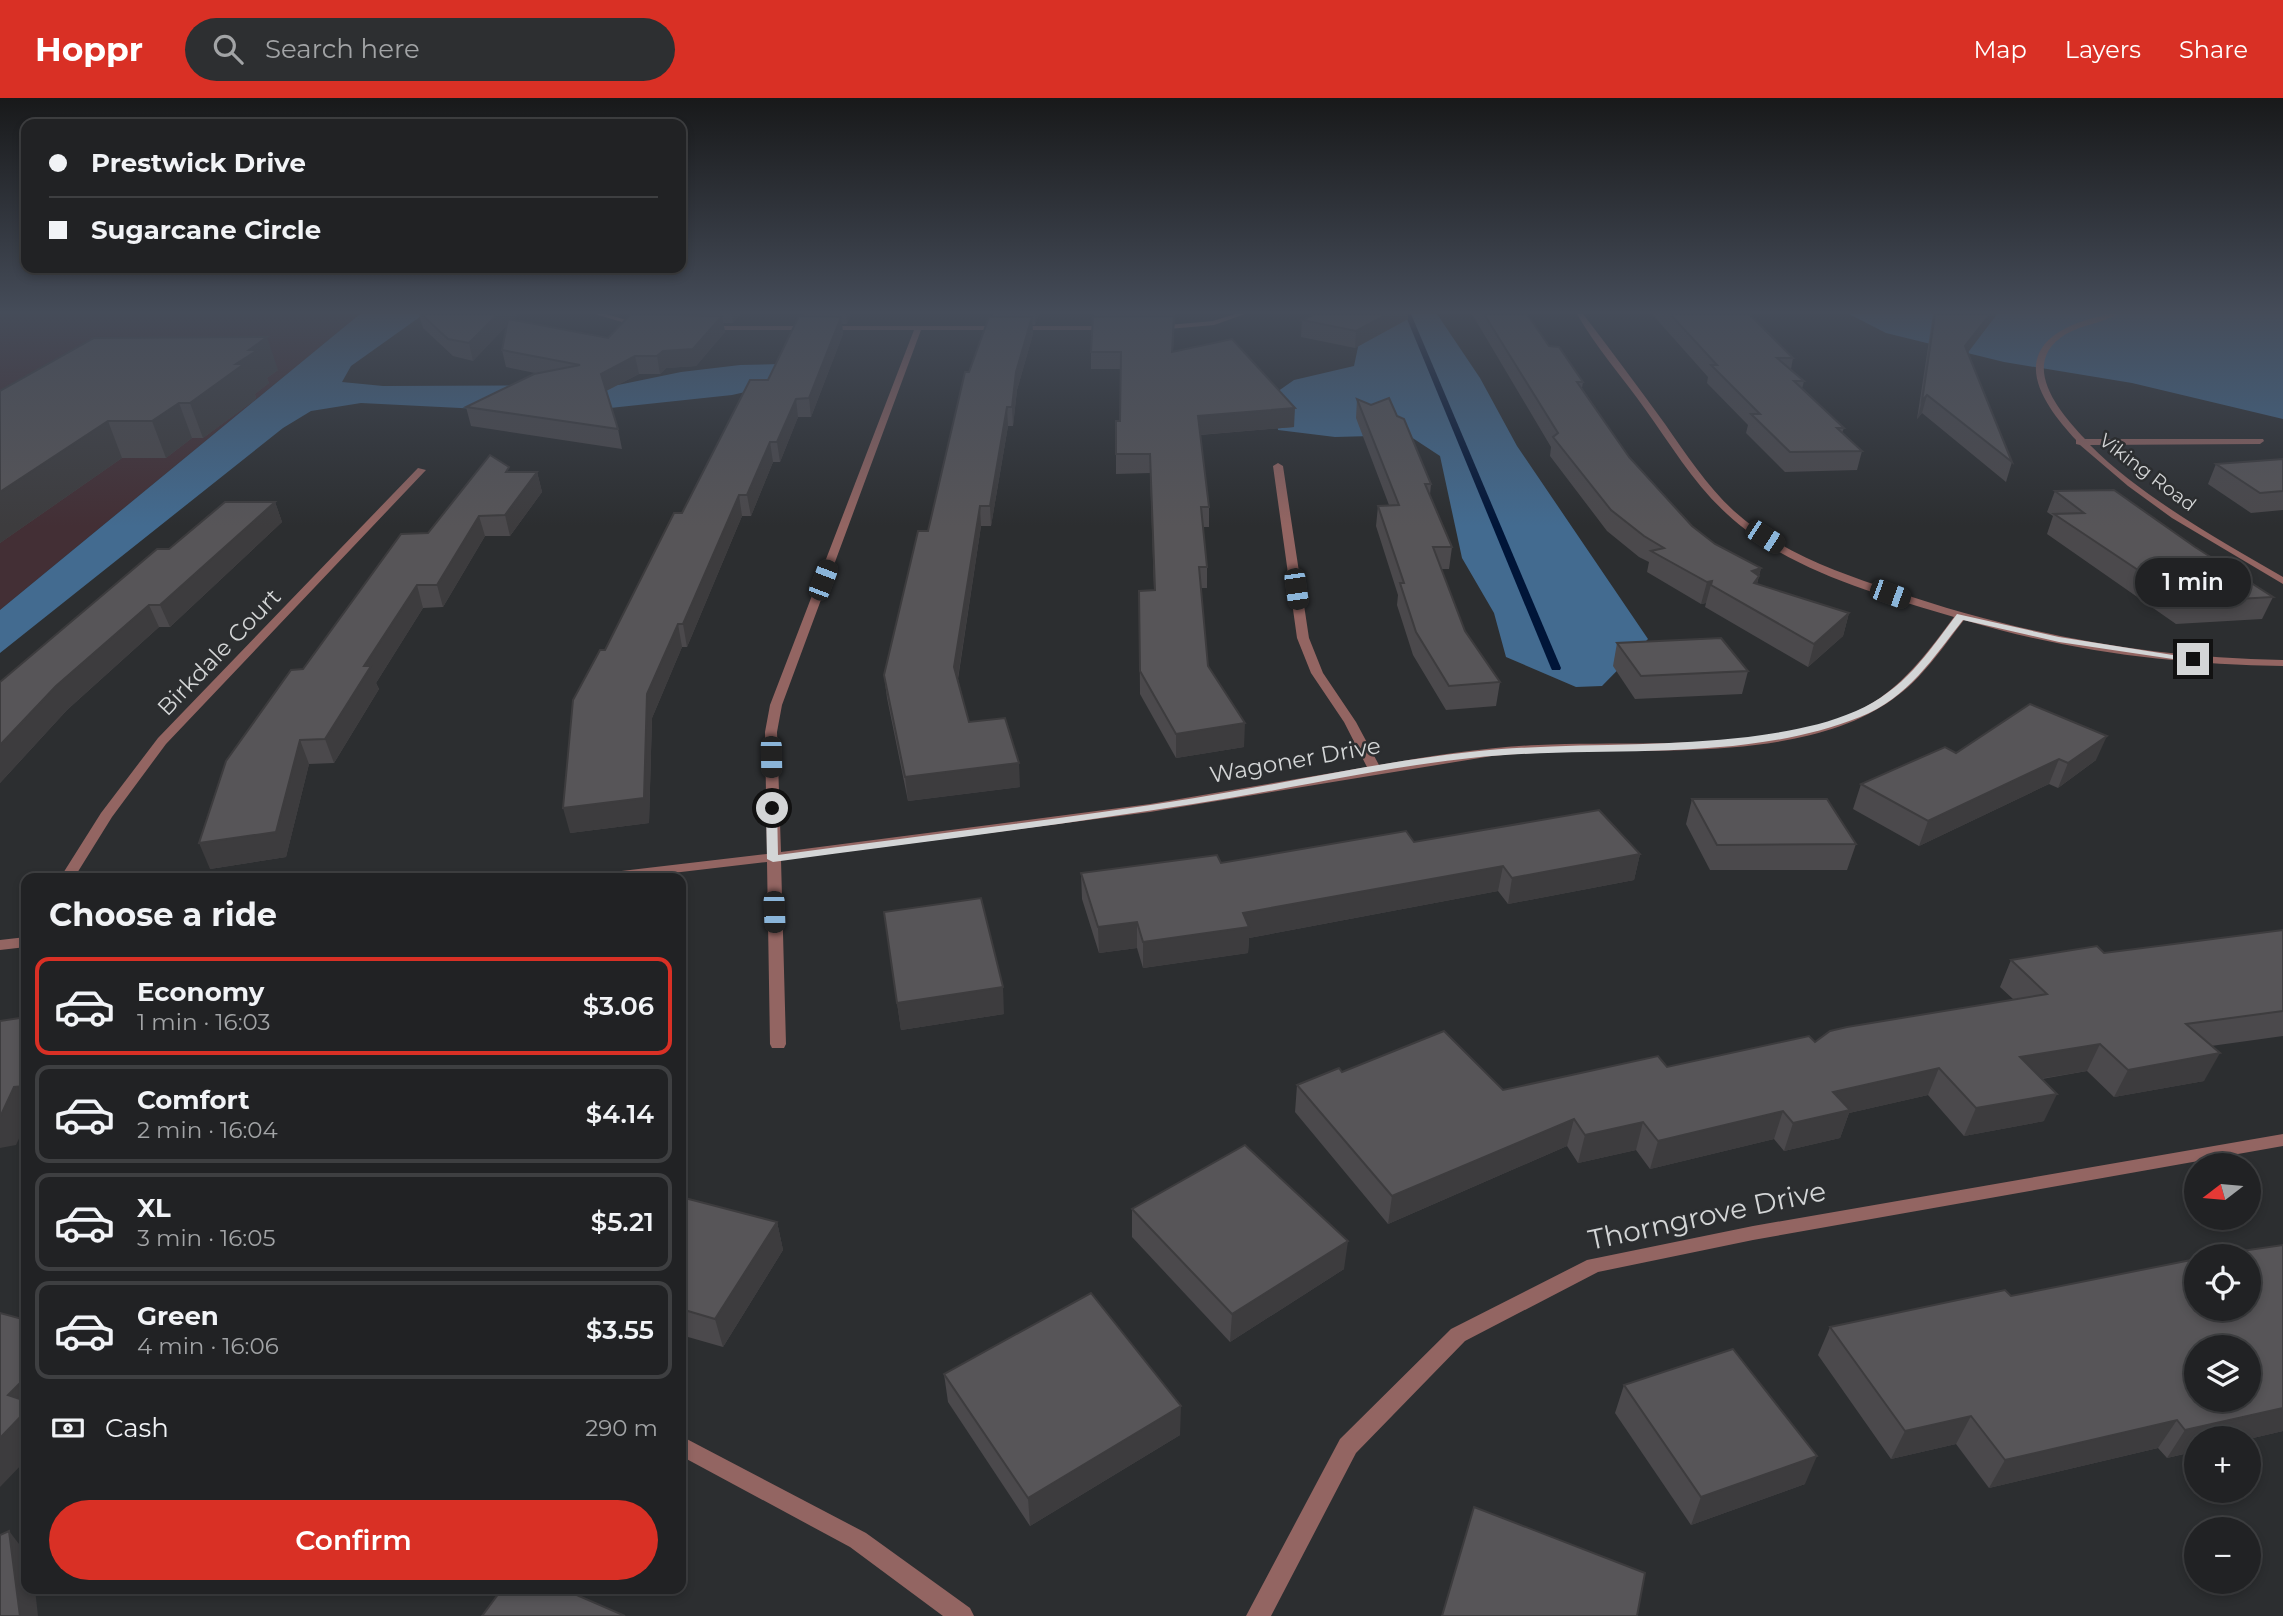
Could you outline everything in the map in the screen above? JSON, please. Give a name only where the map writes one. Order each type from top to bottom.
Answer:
[{"type":"street","points":[[778,1044],[771,732],[776,705],[897,385]]},
{"type":"street","points":[[1631,385],[1695,473],[1730,512],[1769,540],[1810,563],[1911,602],[2059,640],[2193,659],[2283,663]]},
{"type":"street","name":"Viking Road","points":[[2042,385],[2056,417],[2079,442],[2143,493],[2232,553],[2283,581]]},
{"type":"street","points":[[2079,442],[2260,441]]},
{"type":"street","points":[[1278,466],[1303,638],[1317,673],[1350,722],[1374,767]]},
{"type":"street","name":"Birkdale Court","points":[[70,873],[106,816],[162,741],[421,470]]},
{"type":"street","name":"Wagoner Drive","points":[[643,873],[773,859],[1195,801],[1374,767],[1497,752],[1707,745],[1779,736],[1859,714],[1889,698],[1911,681],[1961,616]]},
{"type":"street","points":[[0,946],[21,943]]},
{"type":"street","name":"Thorngrove Drive","points":[[1258,1616],[1348,1446],[1458,1335],[1594,1265],[1753,1233],[2283,1140]]},
{"type":"street","points":[[686,1449],[858,1540],[962,1616]]},
{"type":"shaded area","points":[[0,385],[274,385],[0,610]]},
{"type":"shaded area","points":[[274,385],[776,385],[732,395],[563,413],[361,403],[311,411],[283,428],[0,653],[0,610]]},
{"type":"shaded area","points":[[1287,385],[1484,385],[1517,446],[1648,639],[1602,686],[1576,687],[1506,657],[1494,613],[1462,558],[1440,456],[1408,435],[1335,437],[1278,430],[1274,394]]},
{"type":"shaded area","points":[[2140,385],[2283,385],[2283,419]]},
{"type":"building","points":[[11,385],[215,385],[190,403],[179,403],[152,421],[108,421],[0,492],[0,391]]},
{"type":"building","points":[[512,385],[604,385],[618,429],[466,407]]},
{"type":"building","points":[[748,385],[814,385],[809,398],[796,399],[777,442],[770,442],[747,495],[739,495],[683,624],[678,624],[647,694],[644,798],[563,808],[573,700],[600,650],[605,650],[674,513],[682,513]]},
{"type":"building","points":[[962,385],[1015,385],[1012,407],[1007,407],[990,506],[980,506],[954,667],[969,722],[1005,718],[1019,763],[905,777],[884,675],[918,531],[928,531]]},
{"type":"building","points":[[1121,385],[1274,385],[1295,408],[1198,416],[1209,507],[1201,507],[1207,567],[1199,567],[1208,666],[1245,723],[1176,734],[1140,671],[1139,591],[1155,590],[1150,454],[1116,454],[1116,421],[1120,421]]},
{"type":"building","points":[[1528,385],[1579,385],[1629,457],[1692,526],[1715,544],[1761,568],[1752,571],[1759,576],[1754,583],[1849,613],[1814,644],[1711,585],[1712,581],[1707,582],[1651,551],[1664,548],[1611,510],[1553,437],[1558,433]]},
{"type":"building","points":[[1731,385],[1798,385],[1844,428],[1837,428],[1862,451],[1790,452],[1751,414],[1760,414]]},
{"type":"building","points":[[1924,385],[1981,385],[2012,462],[1927,395],[1922,401]]},
{"type":"building","points":[[1389,398],[1397,416],[1404,419],[1431,484],[1425,484],[1452,547],[1433,547],[1465,631],[1500,682],[1449,686],[1416,632],[1400,583],[1404,583],[1378,506],[1399,505],[1357,399],[1371,405]]},
{"type":"building","points":[[490,455],[509,467],[506,472],[537,472],[505,515],[479,516],[437,585],[417,585],[364,666],[371,666],[325,739],[300,740],[276,832],[199,843],[226,761],[291,670],[303,669],[401,534],[428,533]]},
{"type":"building","points":[[2283,459],[2283,491],[2260,493],[2216,464]]},
{"type":"building","points":[[2114,490],[2273,597],[2186,602],[2054,514],[2084,513],[2055,491]]},
{"type":"building","points":[[225,502],[275,502],[160,605],[149,605],[56,686],[0,745],[0,682],[157,549],[169,549]]},
{"type":"building","points":[[1721,638],[1748,671],[1641,676],[1617,643]]},
{"type":"building","points":[[2030,704],[2107,736],[2068,763],[2059,759],[1928,821],[1861,784],[1945,747],[1956,753]]},
{"type":"building","points":[[1692,799],[1827,799],[1856,844],[1717,845]]},
{"type":"building","points":[[1599,810],[1640,854],[1512,878],[1503,866],[1243,913],[1249,927],[1143,942],[1137,922],[1098,927],[1081,873],[1217,855],[1221,863],[1406,831],[1414,842]]},
{"type":"building","points":[[981,898],[1003,987],[897,1003],[884,912]]},
{"type":"building","points":[[2283,930],[2283,1011],[2186,1024],[2220,1053],[2128,1070],[2100,1044],[2020,1057],[2057,1094],[1976,1108],[1939,1068],[1833,1092],[1850,1110],[1793,1123],[1783,1111],[1658,1141],[1643,1122],[1585,1135],[1574,1119],[1392,1196],[1297,1085],[1339,1068],[1342,1072],[1444,1031],[1503,1090],[1658,1056],[1667,1067],[1809,1036],[1815,1042],[1830,1031],[1847,1027],[2047,994],[2011,960],[2097,946],[2104,953]]},
{"type":"building","points":[[21,1018],[21,1086],[14,1087],[0,1117],[0,1021]]},
{"type":"building","points":[[1245,1145],[1348,1241],[1232,1314],[1132,1209]]},
{"type":"building","points":[[686,1198],[777,1222],[715,1319],[686,1310]]},
{"type":"building","points":[[2283,1245],[2283,1408],[2203,1426],[2184,1426],[2184,1429],[2177,1420],[2005,1460],[1971,1416],[1905,1431],[1830,1327],[2005,1290],[2011,1296],[2184,1261],[2184,1321],[2261,1321],[2261,1248]]},
{"type":"building","points":[[1091,1293],[1181,1406],[1028,1498],[944,1374]]},
{"type":"building","points":[[0,1313],[21,1319],[21,1382],[8,1395],[21,1399],[21,1416],[0,1438]]},
{"type":"building","points":[[1733,1349],[1817,1456],[1701,1497],[1624,1385]]},
{"type":"building","points":[[1474,1507],[1645,1573],[1637,1616],[1442,1616]]},
{"type":"building","points":[[9,1531],[20,1616],[0,1616],[0,1535]]},
{"type":"building","points":[[498,1594],[574,1594],[625,1616],[482,1616]]},
{"type":"waterway","points":[[1438,385],[1556,668]]},
{"type":"route","points":[[772,808],[773,859],[1195,801],[1374,767],[1497,752],[1707,745],[1779,736],[1859,714],[1889,698],[1911,681],[1961,616],[2059,640],[2193,659]]}]
